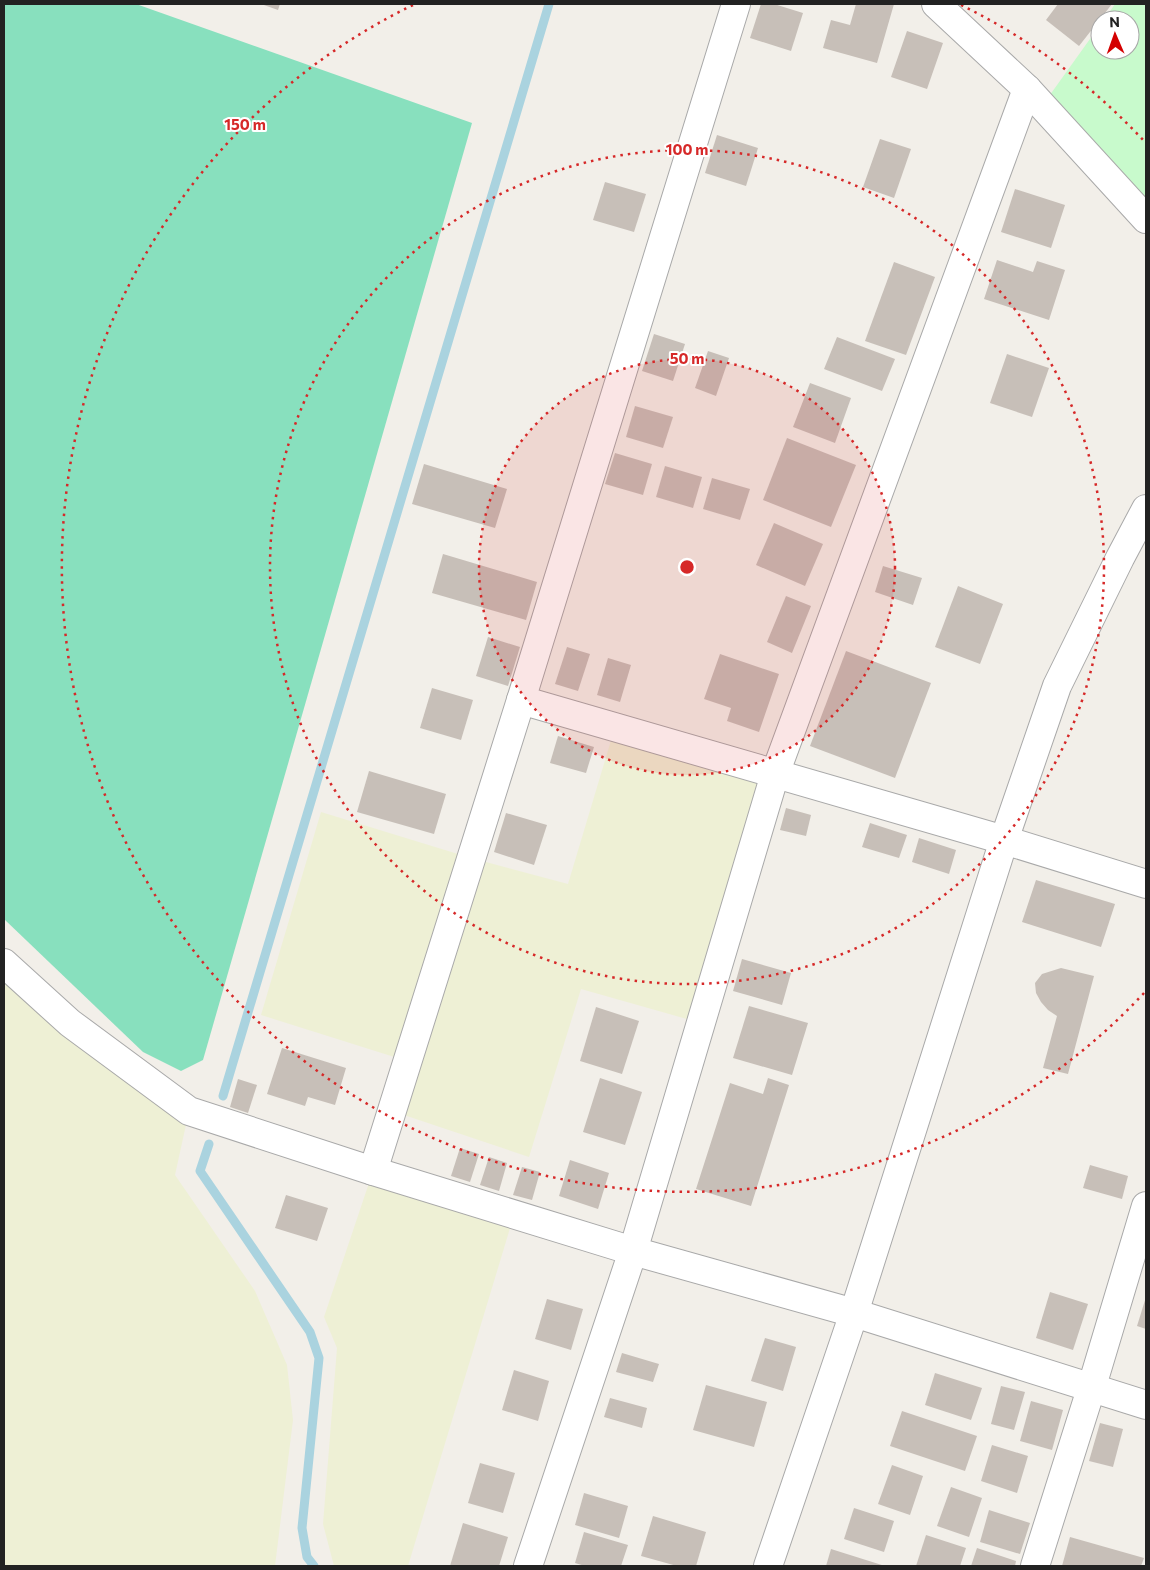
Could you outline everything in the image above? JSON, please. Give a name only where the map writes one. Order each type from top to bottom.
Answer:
[{"type":"street","points":[[373,1171],[736,4]]},
{"type":"street","points":[[936,4],[1027,88],[1146,219]]},
{"type":"street","points":[[528,1566],[633,1251],[775,774],[1027,88]]},
{"type":"street","points":[[768,1566],[854,1313],[1004,840],[1058,686],[1146,509]]},
{"type":"street","points":[[521,700],[1004,840],[1146,884]]},
{"type":"street","points":[[4,963],[70,1023],[189,1111],[373,1171],[633,1251],[854,1313],[1146,1404]]},
{"type":"street","points":[[1035,1566],[1146,1206]]},
{"type":"green space","points":[[4,4],[136,4],[472,123],[203,1060],[181,1071],[143,1052],[4,919]]},
{"type":"green space","points":[[1115,4],[1146,4],[1146,219],[1042,106],[1090,39],[1090,60],[1140,60],[1140,10],[1111,10]]},
{"type":"green space","points":[[615,727],[775,774],[701,1023],[581,989],[529,1157],[392,1111],[407,1061],[261,1015],[321,812],[471,858],[568,884]]},
{"type":"green space","points":[[4,963],[189,1111],[175,1175],[255,1291],[287,1365],[293,1420],[275,1566],[4,1566]]},
{"type":"green space","points":[[373,1171],[514,1215],[408,1566],[334,1566],[323,1524],[337,1348],[324,1317]]},
{"type":"building","points":[[261,4],[280,4],[278,10]]},
{"type":"building","points":[[761,4],[774,4],[803,13],[791,51],[750,38]]},
{"type":"building","points":[[856,4],[894,4],[877,63],[823,48],[831,20],[850,25]]},
{"type":"building","points":[[1058,4],[1112,4],[1107,10],[1090,10],[1090,32],[1079,46],[1046,20]]},
{"type":"building","points":[[907,31],[943,43],[927,89],[891,77]]},
{"type":"building","points":[[717,135],[758,148],[746,186],[705,173]]},
{"type":"building","points":[[880,139],[911,149],[894,198],[863,187]]},
{"type":"building","points":[[605,182],[646,194],[634,232],[593,220]]},
{"type":"building","points":[[1015,189],[1065,205],[1051,248],[1001,232]]},
{"type":"building","points":[[997,260],[1033,272],[1037,261],[1065,270],[1049,320],[984,299]]},
{"type":"building","points":[[894,262],[935,277],[906,355],[865,341]]},
{"type":"building","points":[[654,334],[685,344],[673,381],[642,371]]},
{"type":"building","points":[[837,337],[895,359],[882,391],[824,369]]},
{"type":"building","points":[[708,351],[729,358],[716,396],[695,388]]},
{"type":"building","points":[[1007,354],[1049,368],[1032,417],[990,403]]},
{"type":"building","points":[[810,383],[851,398],[835,443],[793,427]]},
{"type":"building","points":[[635,406],[673,417],[663,448],[626,437]]},
{"type":"building","points":[[787,438],[856,465],[831,527],[763,500]]},
{"type":"building","points":[[615,453],[652,464],[643,495],[605,484]]},
{"type":"building","points":[[424,464],[507,489],[495,528],[412,504]]},
{"type":"building","points":[[665,466],[702,477],[693,508],[656,497]]},
{"type":"building","points":[[712,478],[750,489],[740,520],[703,509]]},
{"type":"building","points":[[774,523],[823,544],[805,586],[756,565]]},
{"type":"building","points":[[443,554],[537,582],[526,620],[432,593]]},
{"type":"building","points":[[883,566],[922,578],[913,605],[875,592]]},
{"type":"building","points":[[958,586],[1003,604],[980,664],[935,647]]},
{"type":"building","points":[[786,596],[811,606],[792,653],[767,642]]},
{"type":"building","points":[[488,637],[520,647],[508,686],[476,676]]},
{"type":"building","points":[[567,647],[590,654],[578,691],[555,684]]},
{"type":"building","points":[[846,651],[931,683],[895,778],[810,746]]},
{"type":"building","points":[[720,654],[779,674],[759,732],[727,721],[731,708],[704,699]]},
{"type":"building","points":[[608,658],[631,665],[620,702],[597,695]]},
{"type":"building","points":[[432,688],[473,700],[461,740],[420,728]]},
{"type":"building","points":[[558,736],[594,747],[586,773],[550,763]]},
{"type":"building","points":[[369,771],[446,794],[434,834],[357,812]]},
{"type":"building","points":[[786,808],[811,815],[806,836],[780,830]]},
{"type":"building","points":[[506,813],[547,825],[534,865],[494,852]]},
{"type":"building","points":[[870,823],[907,835],[899,858],[862,847]]},
{"type":"building","points":[[919,838],[956,850],[949,874],[912,862]]},
{"type":"building","points":[[1036,880],[1115,904],[1101,947],[1022,922]]},
{"type":"building","points":[[742,959],[791,973],[782,1005],[733,991]]},
{"type":"building","points":[[1061,968],[1094,976],[1068,1074],[1043,1068],[1057,1016],[1041,1002],[1036,993],[1035,983],[1042,974]]},
{"type":"building","points":[[749,1006],[808,1023],[792,1075],[733,1058]]},
{"type":"building","points":[[596,1007],[639,1021],[622,1074],[580,1061]]},
{"type":"building","points":[[282,1048],[346,1068],[335,1105],[308,1097],[305,1106],[267,1094]]},
{"type":"building","points":[[600,1078],[642,1092],[625,1145],[583,1132]]},
{"type":"building","points":[[768,1078],[789,1085],[751,1206],[696,1189],[730,1083],[763,1094]]},
{"type":"building","points":[[238,1079],[257,1085],[248,1113],[230,1107]]},
{"type":"building","points":[[460,1148],[479,1154],[470,1182],[451,1176]]},
{"type":"building","points":[[489,1157],[507,1163],[499,1191],[480,1185]]},
{"type":"building","points":[[570,1160],[609,1173],[598,1209],[559,1196]]},
{"type":"building","points":[[1090,1165],[1128,1176],[1122,1199],[1083,1188]]},
{"type":"building","points":[[522,1167],[540,1172],[532,1200],[513,1195]]},
{"type":"building","points":[[286,1195],[328,1208],[317,1241],[275,1228]]},
{"type":"building","points":[[1050,1292],[1088,1304],[1073,1350],[1036,1338]]},
{"type":"building","points":[[1146,1297],[1146,1329],[1137,1326]]},
{"type":"building","points":[[547,1299],[583,1309],[571,1350],[535,1339]]},
{"type":"building","points":[[765,1338],[796,1347],[783,1391],[751,1381]]},
{"type":"building","points":[[622,1353],[659,1364],[653,1382],[616,1372]]},
{"type":"building","points":[[514,1370],[549,1381],[538,1421],[502,1410]]},
{"type":"building","points":[[935,1373],[982,1388],[971,1420],[925,1405]]},
{"type":"building","points":[[706,1385],[767,1402],[754,1447],[693,1430]]},
{"type":"building","points":[[1001,1386],[1025,1392],[1014,1430],[991,1424]]},
{"type":"building","points":[[610,1398],[647,1408],[642,1428],[604,1417]]},
{"type":"building","points":[[1031,1401],[1063,1410],[1052,1450],[1020,1441]]},
{"type":"building","points":[[902,1411],[977,1436],[965,1471],[890,1446]]},
{"type":"building","points":[[1100,1423],[1123,1429],[1113,1467],[1089,1461]]},
{"type":"building","points":[[992,1445],[1028,1456],[1017,1493],[981,1481]]},
{"type":"building","points":[[480,1463],[515,1473],[503,1513],[468,1503]]},
{"type":"building","points":[[892,1465],[923,1476],[910,1515],[878,1504]]},
{"type":"building","points":[[951,1487],[982,1498],[969,1537],[937,1526]]},
{"type":"building","points":[[584,1493],[628,1506],[619,1538],[575,1525]]},
{"type":"building","points":[[854,1508],[894,1521],[884,1552],[844,1539]]},
{"type":"building","points":[[989,1510],[1030,1523],[1020,1554],[980,1542]]},
{"type":"building","points":[[653,1516],[706,1532],[696,1566],[677,1566],[641,1556]]},
{"type":"building","points":[[463,1523],[508,1537],[499,1566],[450,1566]]},
{"type":"building","points":[[584,1532],[628,1545],[621,1566],[585,1566],[575,1563]]},
{"type":"building","points":[[926,1535],[966,1548],[960,1566],[916,1566]]},
{"type":"building","points":[[1070,1537],[1144,1558],[1141,1566],[1062,1566]]},
{"type":"building","points":[[977,1548],[1016,1561],[1015,1566],[971,1566]]},
{"type":"building","points":[[831,1549],[885,1566],[826,1566]]},
{"type":"waterway","points":[[223,1096],[549,4]]},
{"type":"waterway","points":[[209,1144],[200,1171],[310,1332],[319,1358],[302,1528],[307,1557],[314,1566]]}]
